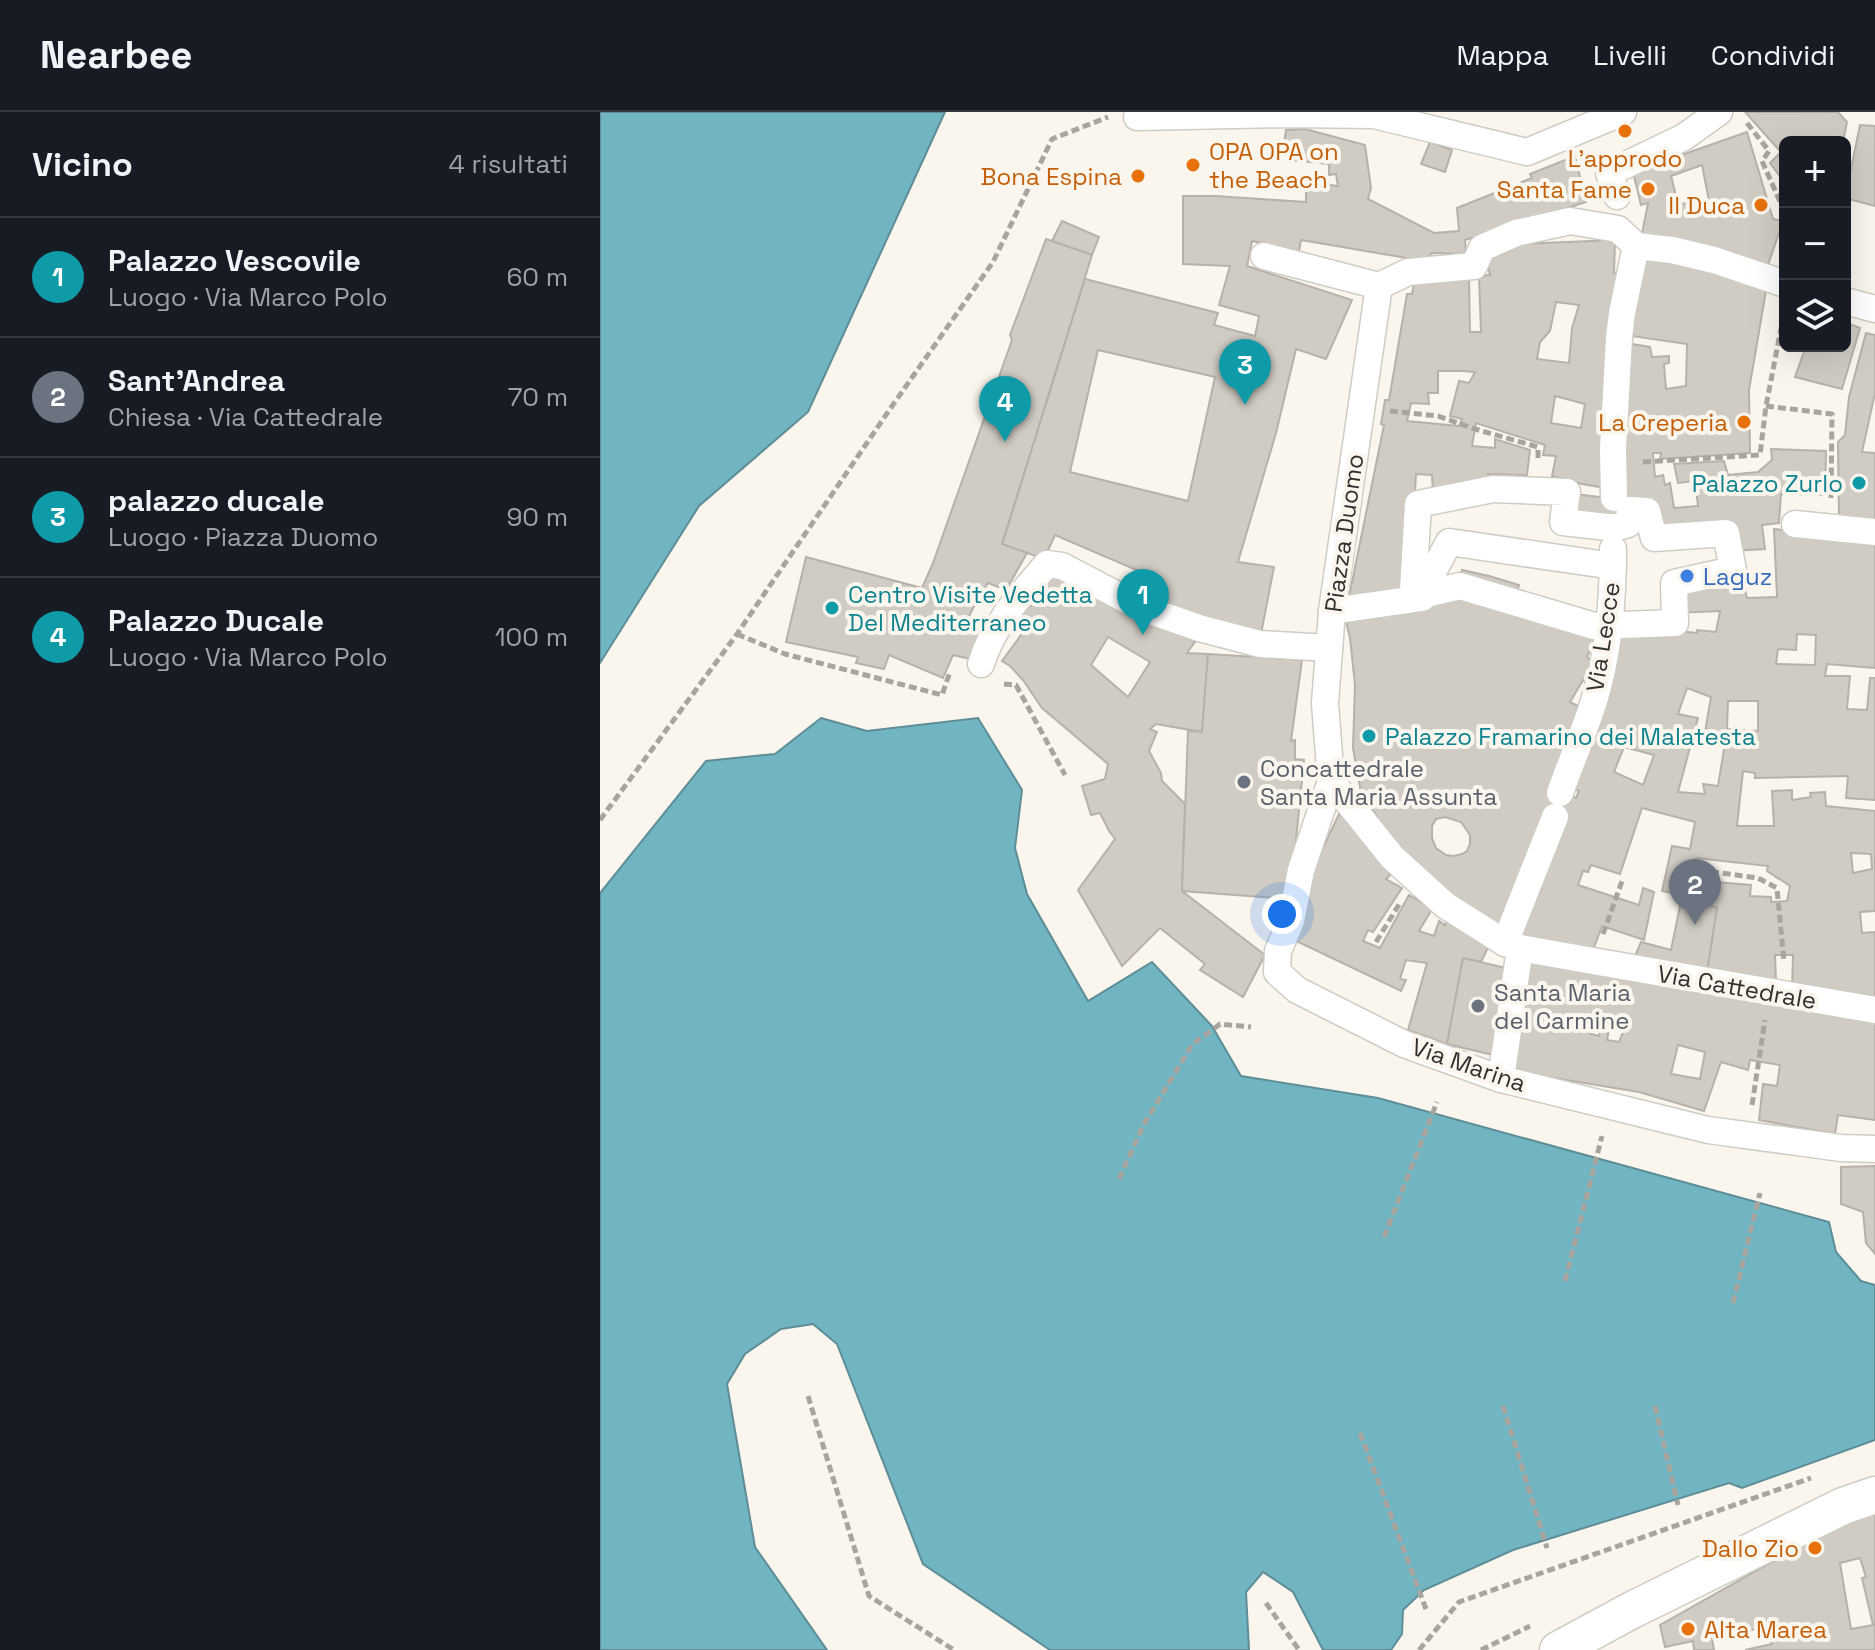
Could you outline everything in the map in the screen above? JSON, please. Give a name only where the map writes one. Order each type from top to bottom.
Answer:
[{"type":"street","points":[[1137,117],[1374,115],[1527,152],[1623,112]]},
{"type":"street","points":[[1617,196],[1609,173],[1730,116]]},
{"type":"street","points":[[1264,256],[1379,286],[1408,272],[1474,266],[1482,248],[1516,233],[1570,221],[1618,229],[1636,246],[1672,250],[1714,260],[1779,282]]},
{"type":"street","name":"Via Lecce","points":[[1501,1079],[1512,946],[1594,700],[1604,658],[1613,566],[1619,338],[1636,246]]},
{"type":"street","name":"Piazza Duomo","points":[[1331,781],[1325,703],[1332,611],[1379,286]]},
{"type":"street","points":[[1851,303],[1875,309]]},
{"type":"street","points":[[1493,489],[1567,492],[1563,522],[1614,516],[1628,524],[1630,510],[1647,511],[1654,538],[1726,533],[1733,570],[1674,583],[1675,623],[1594,626],[1460,586],[1430,593],[1423,591],[1413,590],[1418,504],[1493,489]]},
{"type":"street","points":[[1795,524],[1875,532]]},
{"type":"street","points":[[1332,611],[1422,598],[1449,542],[1613,566]]},
{"type":"street","points":[[986,673],[984,655],[1010,607],[1047,564],[1062,566],[1142,608],[1199,628],[1260,644],[1329,648]]},
{"type":"street","name":"Via Cattedrale","points":[[1331,781],[1392,857],[1415,878],[1445,905],[1512,946],[1875,1010]]},
{"type":"street","name":"Via Marina","points":[[1331,781],[1301,870],[1291,921],[1278,951],[1277,972],[1297,990],[1404,1044],[1501,1079],[1708,1130],[1841,1148],[1875,1149]]},
{"type":"street","points":[[1558,1650],[1843,1506],[1875,1495]]},
{"type":"street","points":[[1619,1650],[1632,1610]]},
{"type":"path","points":[[1730,116],[1769,151],[1762,161],[1779,199]]},
{"type":"path","points":[[600,820],[737,634],[993,262],[1052,139],[1109,117],[1137,117]]},
{"type":"path","points":[[1614,464],[1760,455],[1779,338]]},
{"type":"path","points":[[1766,406],[1832,414],[1830,527]]},
{"type":"path","points":[[1381,410],[1438,416]]},
{"type":"path","points":[[737,634],[785,654],[942,695],[951,668]]},
{"type":"path","points":[[986,673],[1016,685],[1065,775]]},
{"type":"path","points":[[1699,870],[1758,878],[1777,888],[1784,955],[1747,1135]]},
{"type":"path","points":[[1376,942],[1415,878]]},
{"type":"path","points":[[1593,961],[1622,881]]},
{"type":"path","points":[[1119,1179],[1144,1124],[1192,1045],[1220,1024],[1251,1027]]},
{"type":"path","points":[[1384,1237],[1437,1102]]},
{"type":"path","points":[[1565,1281],[1602,1136]]},
{"type":"path","points":[[1733,1303],[1760,1193]]},
{"type":"path","points":[[808,1396],[869,1596],[954,1650]]},
{"type":"path","points":[[1503,1406],[1547,1548]]},
{"type":"path","points":[[1655,1406],[1678,1505]]},
{"type":"path","points":[[1360,1433],[1426,1609]]},
{"type":"path","points":[[1419,1650],[1459,1602],[1817,1476]]},
{"type":"path","points":[[1266,1603],[1299,1650]]},
{"type":"water","points":[[600,112],[945,112],[808,412],[699,506],[600,663]]},
{"type":"water","points":[[821,718],[867,731],[978,718],[1022,790],[1015,848],[1027,894],[1088,1001],[1152,962],[1212,1026],[1241,1076],[1378,1098],[1829,1222],[1836,1252],[1861,1281],[1875,1285],[1875,1440],[1742,1488],[1729,1483],[1513,1550],[1424,1590],[1403,1610],[1402,1634],[1391,1650],[1323,1650],[1293,1592],[1263,1572],[1246,1592],[1249,1650],[1050,1650],[923,1564],[837,1344],[813,1324],[781,1329],[745,1354],[727,1384],[755,1547],[827,1650],[600,1650],[600,893],[706,761],[775,754]]},
{"type":"building","points":[[1745,112],[1838,112],[1847,122],[1844,136],[1779,136],[1779,150]]},
{"type":"building","points":[[1860,125],[1875,126],[1875,206],[1851,200],[1851,169]]},
{"type":"building","points":[[1305,129],[1365,145],[1371,188],[1368,199],[1434,233],[1459,231],[1457,208],[1532,178],[1530,174],[1575,156],[1586,202],[1465,240],[1466,254],[1432,253],[1424,261],[1301,240],[1299,251],[1252,241],[1247,266],[1352,300],[1326,359],[1296,349],[1276,433],[1238,562],[1274,567],[1261,634],[1222,625],[1145,597],[1153,577],[1055,535],[1044,559],[1002,544],[1085,279],[1218,313],[1214,325],[1255,336],[1259,316],[1219,305],[1230,266],[1183,264],[1183,196],[1306,202],[1306,182],[1338,186],[1336,174],[1329,175],[1329,164],[1291,160],[1283,149],[1286,130]],"holes":[[[1098,350],[1215,377],[1188,501],[1070,472]]]},
{"type":"building","points":[[1747,132],[1773,219],[1779,220],[1779,233],[1767,268],[1641,239],[1648,203],[1641,205],[1633,172]],"holes":[[[1702,165],[1710,206],[1678,203],[1671,176]]]},
{"type":"building","points":[[1430,142],[1452,150],[1445,172],[1421,164]]},
{"type":"building","points":[[1779,154],[1779,175],[1770,163]]},
{"type":"building","points":[[1062,221],[1099,237],[1092,255],[1052,241]]},
{"type":"building","points":[[1046,239],[1092,255],[1002,544],[1027,553],[1006,590],[988,583],[977,600],[964,627],[981,632],[974,660],[953,655],[943,678],[889,655],[884,669],[856,663],[858,657],[786,642],[806,557],[922,588]]},
{"type":"building","points":[[1615,240],[1614,273],[1624,274],[1605,488],[1552,476],[1556,456],[1543,455],[1545,445],[1476,423],[1472,446],[1495,448],[1495,439],[1530,450],[1527,475],[1488,474],[1489,480],[1433,492],[1432,475],[1416,474],[1409,593],[1349,597],[1407,294],[1412,294],[1415,279],[1469,277],[1470,332],[1481,332],[1479,276],[1490,275],[1487,260],[1512,250],[1516,244]],"holes":[[[1556,302],[1579,305],[1572,328],[1569,363],[1537,359],[1540,342],[1550,331]],[[1438,371],[1475,372],[1469,383],[1459,381],[1450,416],[1462,419],[1459,426],[1407,421],[1411,403],[1429,404],[1428,393],[1438,393]],[[1555,396],[1585,404],[1581,428],[1551,423]]]},
{"type":"building","points":[[1640,257],[1669,258],[1767,285],[1749,390],[1750,453],[1660,459],[1661,453],[1653,453],[1655,477],[1663,475],[1665,485],[1670,483],[1674,508],[1698,506],[1695,481],[1678,483],[1674,464],[1724,461],[1728,475],[1758,472],[1772,460],[1771,449],[1826,451],[1825,495],[1781,494],[1779,523],[1762,525],[1765,549],[1730,551],[1726,528],[1653,532],[1625,500],[1625,343],[1650,347],[1652,357],[1669,356],[1669,363],[1664,364],[1666,389],[1686,386],[1687,344],[1625,335]]},
{"type":"building","points":[[1851,324],[1860,328],[1842,389],[1795,377],[1804,352],[1851,352]]},
{"type":"building","points":[[1866,333],[1875,335],[1875,393],[1862,452],[1875,453],[1875,524],[1839,520],[1838,442],[1845,435],[1849,397]]},
{"type":"building","points":[[1574,494],[1625,500],[1628,524],[1568,518]]},
{"type":"building","points":[[1774,529],[1875,539],[1875,668],[1827,664],[1825,676],[1850,676],[1847,709],[1867,710],[1870,678],[1875,678],[1875,800],[1846,798],[1848,776],[1755,778],[1755,773],[1743,771],[1737,826],[1774,826],[1772,791],[1792,790],[1792,800],[1811,797],[1810,793],[1825,792],[1826,806],[1875,811],[1875,911],[1860,912],[1862,933],[1875,932],[1875,1001],[1792,989],[1793,955],[1775,955],[1776,982],[1707,972],[1717,907],[1685,903],[1687,896],[1662,891],[1672,846],[1690,849],[1695,822],[1642,808],[1620,874],[1591,865],[1588,872],[1583,871],[1578,885],[1639,905],[1643,888],[1654,892],[1644,940],[1602,926],[1592,953],[1875,1019],[1875,1120],[1838,1115],[1835,1134],[1759,1120],[1763,1084],[1777,1086],[1780,1065],[1750,1060],[1748,1070],[1721,1062],[1704,1111],[1639,1092],[1512,1071],[1524,961],[1550,967],[1557,944],[1520,935],[1542,888],[1537,885],[1514,893],[1481,962],[1463,958],[1447,1044],[1408,1030],[1427,963],[1406,960],[1400,979],[1406,980],[1401,991],[1292,939],[1309,901],[1311,873],[1339,814],[1366,836],[1390,875],[1386,879],[1402,888],[1373,932],[1368,930],[1363,941],[1380,948],[1409,895],[1432,909],[1419,931],[1434,936],[1439,921],[1445,925],[1460,900],[1447,893],[1395,844],[1369,804],[1363,804],[1353,748],[1355,685],[1345,617],[1451,594],[1596,635],[1587,657],[1595,664],[1591,683],[1583,680],[1570,702],[1578,706],[1551,790],[1576,798],[1579,791],[1568,787],[1621,628],[1716,632],[1720,611],[1676,613],[1675,584],[1741,572],[1747,598],[1777,597]],"holes":[[[1797,634],[1816,635],[1815,665],[1776,664],[1778,649],[1796,650]],[[1687,688],[1711,697],[1705,732],[1726,737],[1718,786],[1703,784],[1705,794],[1678,792],[1698,718],[1678,714]],[[1728,701],[1758,701],[1758,731],[1727,729]],[[1624,747],[1654,755],[1643,785],[1614,772]],[[1445,817],[1461,822],[1470,835],[1467,851],[1454,856],[1436,848],[1432,826],[1436,819]],[[1851,853],[1871,854],[1872,869],[1853,873]],[[1696,858],[1768,866],[1767,871],[1790,886],[1787,901],[1771,902],[1771,897],[1750,896],[1751,885],[1691,880]],[[1593,1014],[1627,1023],[1619,1042],[1607,1040],[1609,1030],[1600,1028],[1599,1036],[1591,1034]],[[1678,1045],[1705,1052],[1700,1079],[1671,1074]]]},
{"type":"building","points":[[1462,570],[1519,585],[1514,602],[1460,586]]},
{"type":"building","points":[[1051,572],[1195,642],[1187,653],[1208,654],[1202,732],[1156,724],[1150,729],[1157,732],[1149,751],[1162,781],[1185,804],[1182,891],[1265,955],[1243,997],[1200,970],[1205,964],[1160,928],[1122,966],[1078,890],[1115,839],[1100,813],[1091,815],[1082,786],[1105,779],[1108,764],[1042,708],[1023,680],[1002,661],[1029,624],[1019,616],[1038,599]],"holes":[[[1108,637],[1150,662],[1128,697],[1091,665]]]},
{"type":"building","name":"Concattedrale Santa Maria Assunta","points":[[1208,654],[1302,660],[1291,741],[1295,740],[1295,759],[1304,760],[1290,899],[1182,891],[1188,731],[1202,732]]},
{"type":"building","points":[[1685,903],[1717,907],[1707,972],[1633,961],[1641,942],[1671,950],[1680,906],[1685,906]]},
{"type":"building","name":"Santa Maria del Carmine","points":[[1463,958],[1510,969],[1493,1055],[1447,1044]]},
{"type":"building","points":[[1875,1166],[1875,1254],[1866,1243],[1863,1212],[1841,1204],[1841,1167]]},
{"type":"building","points":[[1875,1510],[1875,1650],[1745,1650],[1772,1644],[1768,1627],[1712,1637],[1714,1650],[1694,1650],[1693,1641],[1665,1647],[1660,1625],[1848,1519]],"holes":[[[1860,1558],[1866,1577],[1862,1578],[1873,1625],[1851,1629],[1840,1563]]]},
{"type":"place","name":"L'approdo","points":[[1625,131]]},
{"type":"place","name":"OPA OPA on the Beach","points":[[1193,165]]},
{"type":"place","name":"Bona Espina","points":[[1138,176]]},
{"type":"place","name":"Santa Fame","points":[[1648,189]]},
{"type":"place","name":"Il Duca","points":[[1761,205]]},
{"type":"place","name":"palazzo ducale","points":[[1245,405]]},
{"type":"place","name":"La Creperia","points":[[1744,422]]},
{"type":"place","name":"Palazzo Ducale","points":[[1005,442]]},
{"type":"place","name":"Palazzo Zurlo","points":[[1859,483]]},
{"type":"place","name":"Laguz","points":[[1687,576]]},
{"type":"place","name":"Centro Visite Vedetta Del Mediterraneo","points":[[832,608]]},
{"type":"place","name":"Palazzo Vescovile","points":[[1143,635]]},
{"type":"place","name":"Palazzo Framarino dei Malatesta","points":[[1369,736]]},
{"type":"place","name":"Concattedrale Santa Maria Assunta","points":[[1244,782]]},
{"type":"place","name":"Sant'Andrea","points":[[1695,925]]},
{"type":"place","name":"Santa Maria del Carmine","points":[[1478,1006]]},
{"type":"place","name":"Dallo Zio","points":[[1815,1548]]},
{"type":"place","name":"Alta Marea","points":[[1688,1629]]}]
